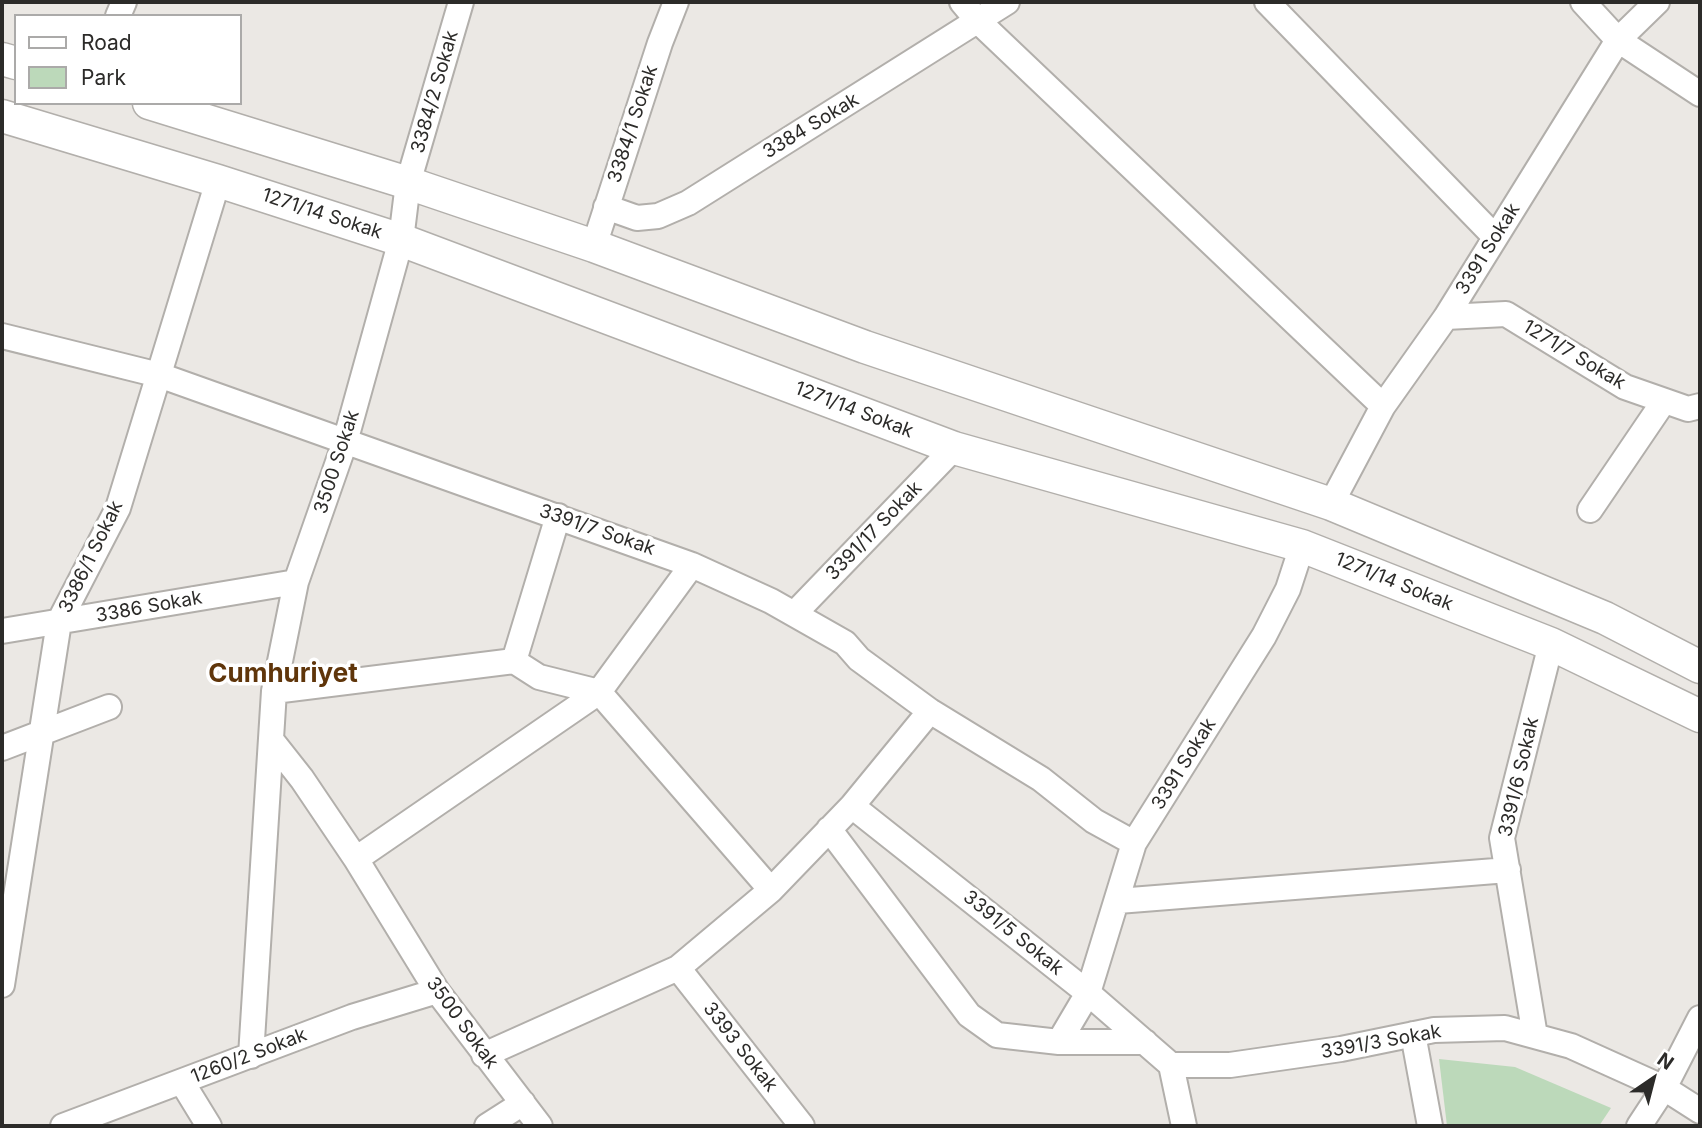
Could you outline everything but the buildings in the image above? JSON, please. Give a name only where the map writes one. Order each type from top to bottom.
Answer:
[{"type":"street","name":"3384/2 Sokak","points":[[408,183],[461,2]]},
{"type":"street","name":"3384/1 Sokak","points":[[594,246],[660,43],[676,2]]},
{"type":"street","name":"3384 Sokak","points":[[606,206],[637,218],[658,216],[688,203],[970,11],[1007,2]]},
{"type":"street","points":[[1267,2],[1495,237]]},
{"type":"street","points":[[1583,2],[1618,40],[1700,93]]},
{"type":"street","name":"3391 Sokak","points":[[1331,504],[1383,406],[1446,317],[1618,40],[1657,2]]},
{"type":"street","points":[[970,11],[1383,406]]},
{"type":"street","points":[[155,105],[408,183],[594,246],[865,347],[1331,504],[1605,618],[1700,667]]},
{"type":"street","name":"1271/14 Sokak","points":[[2,116],[401,240],[954,448],[1302,546],[1551,644],[1700,716]]},
{"type":"street","name":"3386/1 Sokak","points":[[2,985],[59,622],[118,508],[218,181]]},
{"type":"street","name":"3500 Sokak","points":[[251,1055],[274,691],[296,582],[345,442],[401,240],[408,183]]},
{"type":"street","name":"1271/7 Sokak","points":[[1446,317],[1506,314],[1625,387],[1688,409],[1700,406]]},
{"type":"street","name":"3391/7 Sokak","points":[[2,336],[159,375],[692,565],[794,614],[845,643],[859,659],[930,711],[1041,779],[1094,821],[1135,843]]},
{"type":"street","points":[[1590,510],[1664,401]]},
{"type":"street","name":"3391/17 Sokak","points":[[794,614],[954,448]]},
{"type":"street","points":[[514,660],[558,516]]},
{"type":"street","name":"3391 Sokak","points":[[1059,1042],[1088,993],[1135,843],[1264,636],[1288,589],[1302,546]]},
{"type":"street","points":[[356,859],[599,692],[692,565]]},
{"type":"street","name":"3386 Sokak","points":[[2,631],[296,582]]},
{"type":"street","name":"3391/6 Sokak","points":[[1535,1036],[1502,838],[1551,644]]},
{"type":"street","points":[[274,691],[514,660],[539,677],[599,692],[771,890]]},
{"type":"street","points":[[2,748],[109,707]]},
{"type":"street","points":[[484,1055],[678,968],[771,890],[852,806],[930,711]]},
{"type":"street","name":"3500 Sokak","points":[[272,741],[302,779],[356,859],[437,990],[484,1055],[541,1126]]},
{"type":"street","name":"3391/5 Sokak","points":[[852,806],[1088,993],[1171,1065]]},
{"type":"street","points":[[829,829],[969,1015],[997,1035],[1059,1042],[1145,1042]]},
{"type":"street","points":[[1118,901],[1508,870]]},
{"type":"street","name":"3393 Sokak","points":[[678,968],[802,1126]]},
{"type":"street","name":"1260/2 Sokak","points":[[63,1126],[352,1017],[437,990]]},
{"type":"street","points":[[1639,1126],[1664,1088],[1700,1018]]},
{"type":"street","name":"3391/3 Sokak","points":[[1171,1065],[1230,1065],[1340,1049],[1434,1030],[1505,1028],[1571,1046],[1664,1088],[1700,1111]]},
{"type":"street","points":[[1413,1034],[1430,1126]]},
{"type":"street","points":[[1171,1065],[1184,1126]]},
{"type":"street","points":[[182,1082],[209,1126]]},
{"type":"street","points":[[487,1126],[523,1104]]},
{"type":"green space","points":[[1439,1059],[1515,1067],[1611,1108],[1599,1126],[1447,1126]]},
{"type":"district","name":"Cumhuriyet","points":[[283,674]]}]
